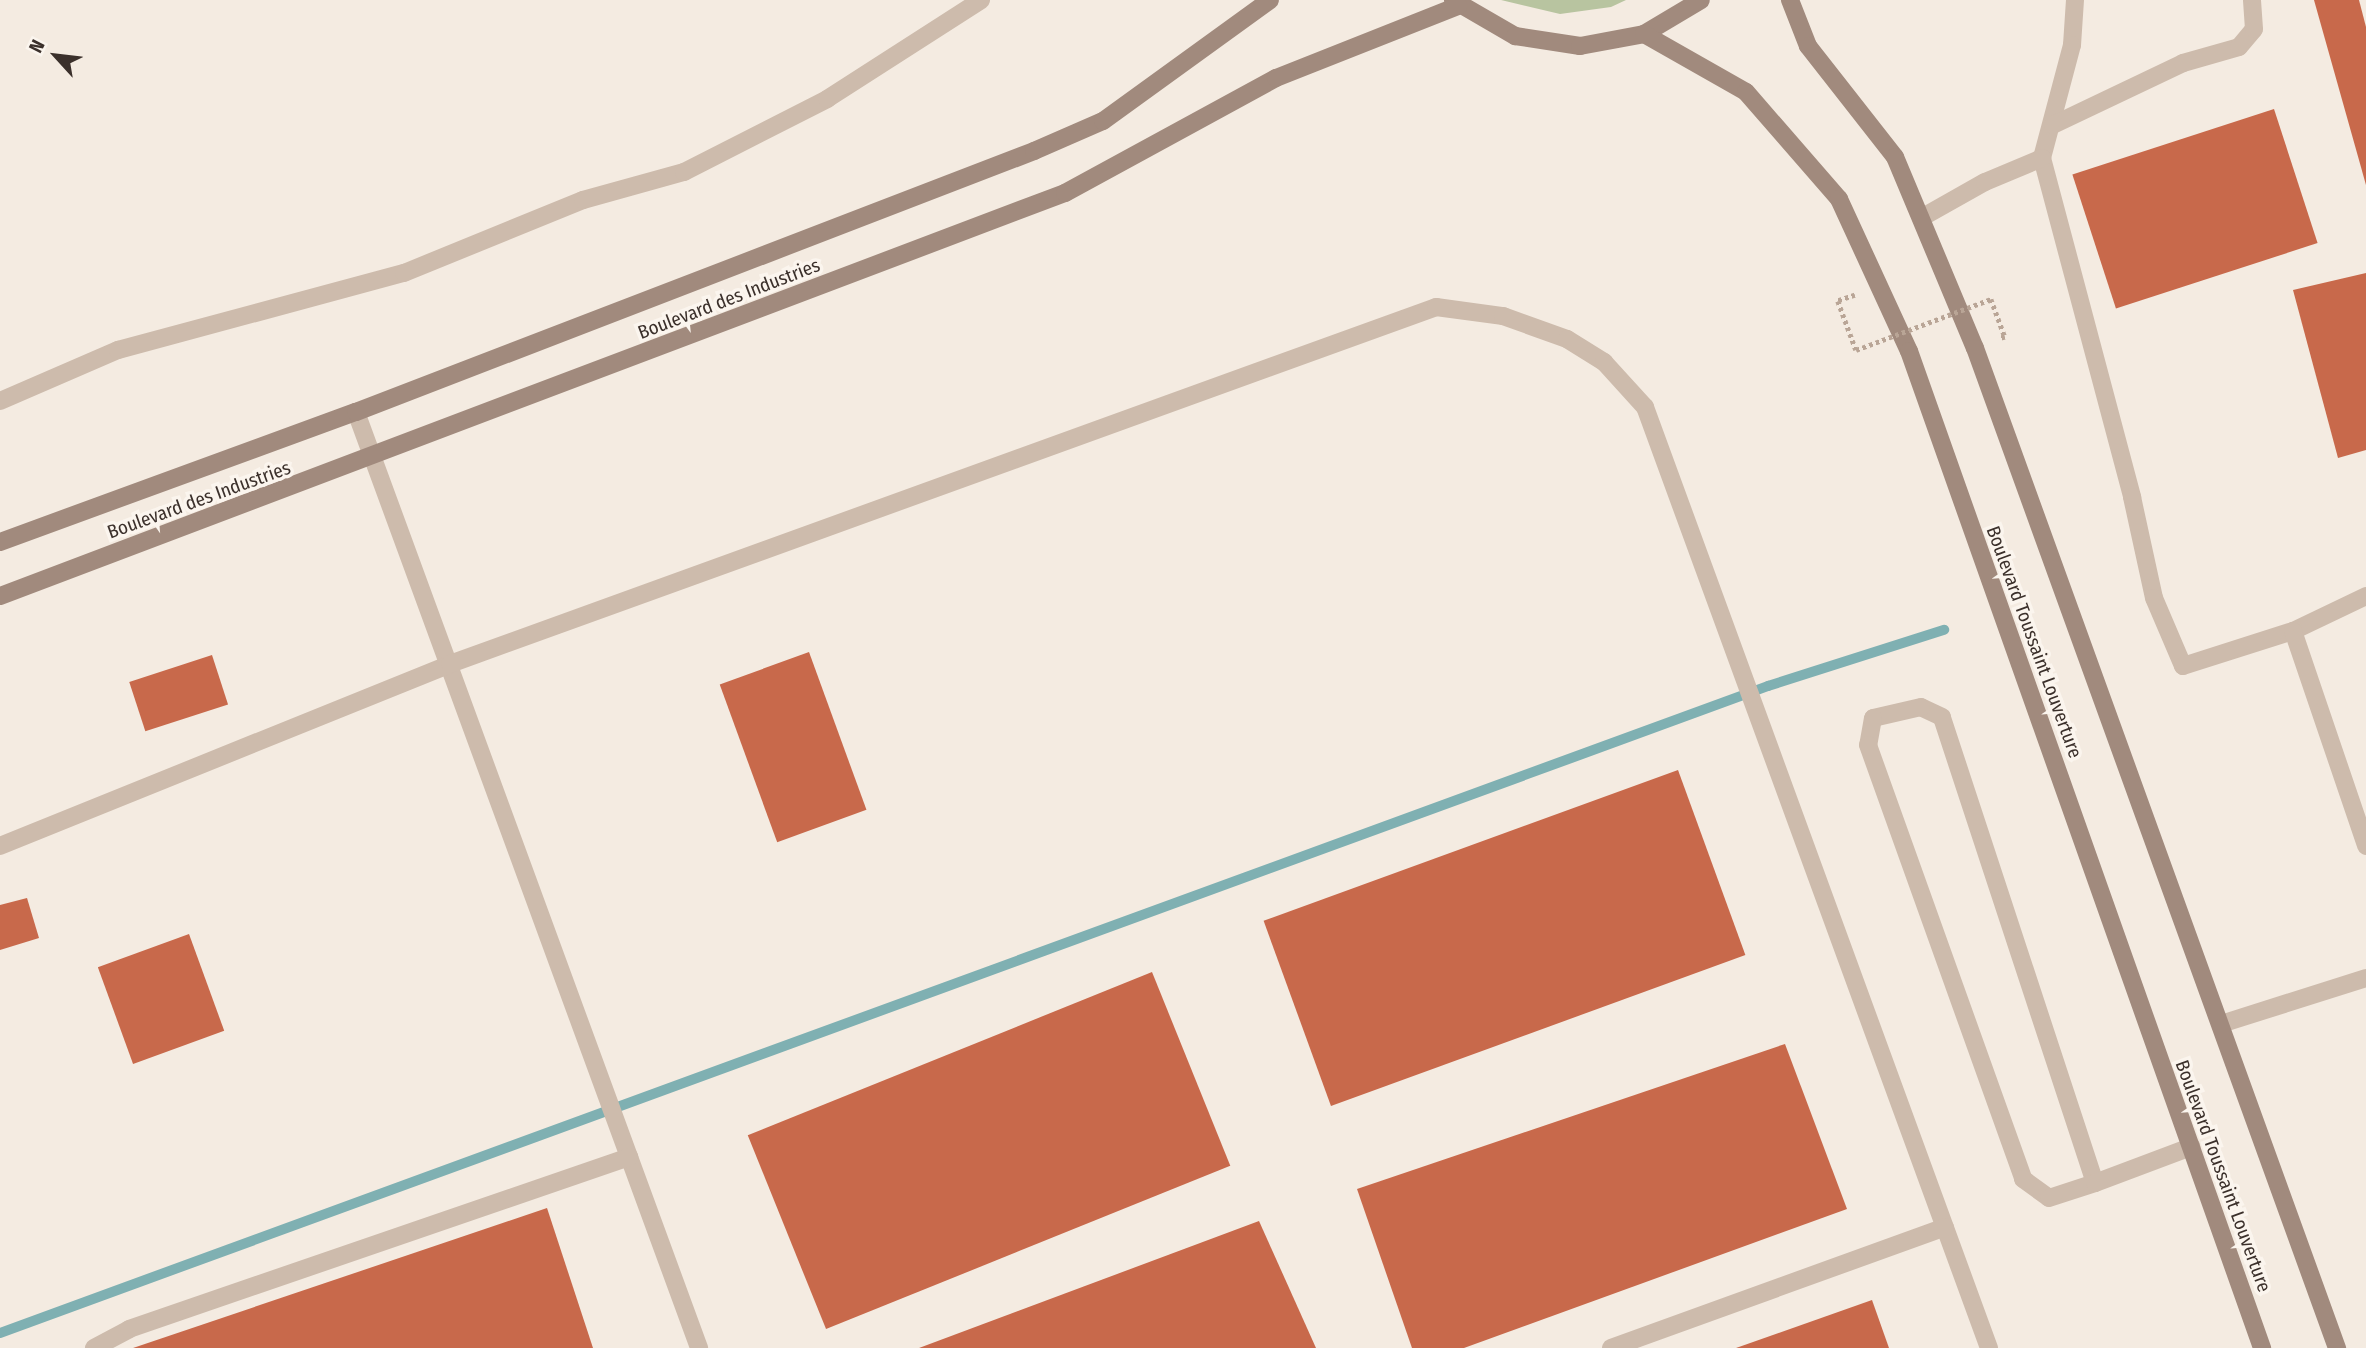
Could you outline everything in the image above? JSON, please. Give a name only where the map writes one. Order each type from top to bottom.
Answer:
[{"type":"main road","name":"Boulevard des Industries","points":[[0,542],[356,412],[1034,152],[1103,121],[1270,0]]},
{"type":"main road","points":[[1455,3],[1515,36],[1580,46],[1644,34],[1701,0]]},
{"type":"main road","points":[[1790,0],[1808,46],[1895,157],[1975,348],[2337,1348]]},
{"type":"main road","name":"Boulevard des Industries","points":[[0,596],[373,457],[1065,192],[1276,78],[1455,3]]},
{"type":"main road","name":"Boulevard Toussaint Louverture","points":[[1644,34],[1746,92],[1839,199],[1909,351],[2262,1348]]},
{"type":"lane","points":[[0,401],[118,350],[404,273],[583,200],[684,172],[827,99],[981,0]]},
{"type":"lane","points":[[2075,0],[2072,45],[2053,125],[2042,158],[2132,497],[2154,598],[2183,666],[2293,631],[2366,596]]},
{"type":"lane","points":[[2053,125],[2183,63],[2239,47],[2255,29],[2252,0]]},
{"type":"lane","points":[[1921,218],[1986,182],[2042,158]]},
{"type":"lane","points":[[0,846],[450,664],[1436,307],[1503,316],[1567,339],[1612,371],[1645,407],[1989,1348]]},
{"type":"lane","points":[[356,412],[699,1348]]},
{"type":"lane","points":[[2293,631],[2366,846]]},
{"type":"lane","points":[[2095,1183],[1942,718],[1921,707],[1873,718],[1868,745],[2023,1179],[2049,1198],[2095,1183],[2191,1147]]},
{"type":"lane","points":[[2221,1024],[2366,978]]},
{"type":"lane","points":[[94,1348],[129,1329],[629,1157]]},
{"type":"lane","points":[[1611,1348],[1945,1227]]},
{"type":"path","points":[[1838,301],[1856,350],[1991,299],[2005,337]]},
{"type":"green space","points":[[1501,0],[1626,0],[1611,7],[1560,14]]},
{"type":"building","points":[[2314,0],[2359,0],[2366,27],[2366,185]]},
{"type":"building","points":[[2274,109],[2318,243],[2116,309],[2072,175]]},
{"type":"building","points":[[2366,273],[2366,450],[2338,458],[2293,290]]},
{"type":"building","points":[[809,652],[866,810],[777,842],[720,684]]},
{"type":"building","points":[[212,655],[228,704],[145,731],[129,682]]},
{"type":"building","points":[[1678,770],[1745,955],[1331,1106],[1264,921]]},
{"type":"building","points":[[27,898],[39,938],[0,950],[0,905]]},
{"type":"building","points":[[189,934],[224,1031],[133,1064],[98,967]]},
{"type":"building","points":[[1152,972],[1230,1166],[826,1329],[748,1135]]},
{"type":"building","points":[[1785,1044],[1847,1209],[1464,1348],[1412,1348],[1357,1189]]},
{"type":"building","points":[[547,1208],[593,1348],[133,1348]]},
{"type":"building","points":[[1259,1221],[1316,1348],[919,1348]]},
{"type":"building","points":[[1872,1300],[1889,1348],[1736,1348]]},
{"type":"waterway","points":[[0,1333],[1768,686],[1944,630]]}]
